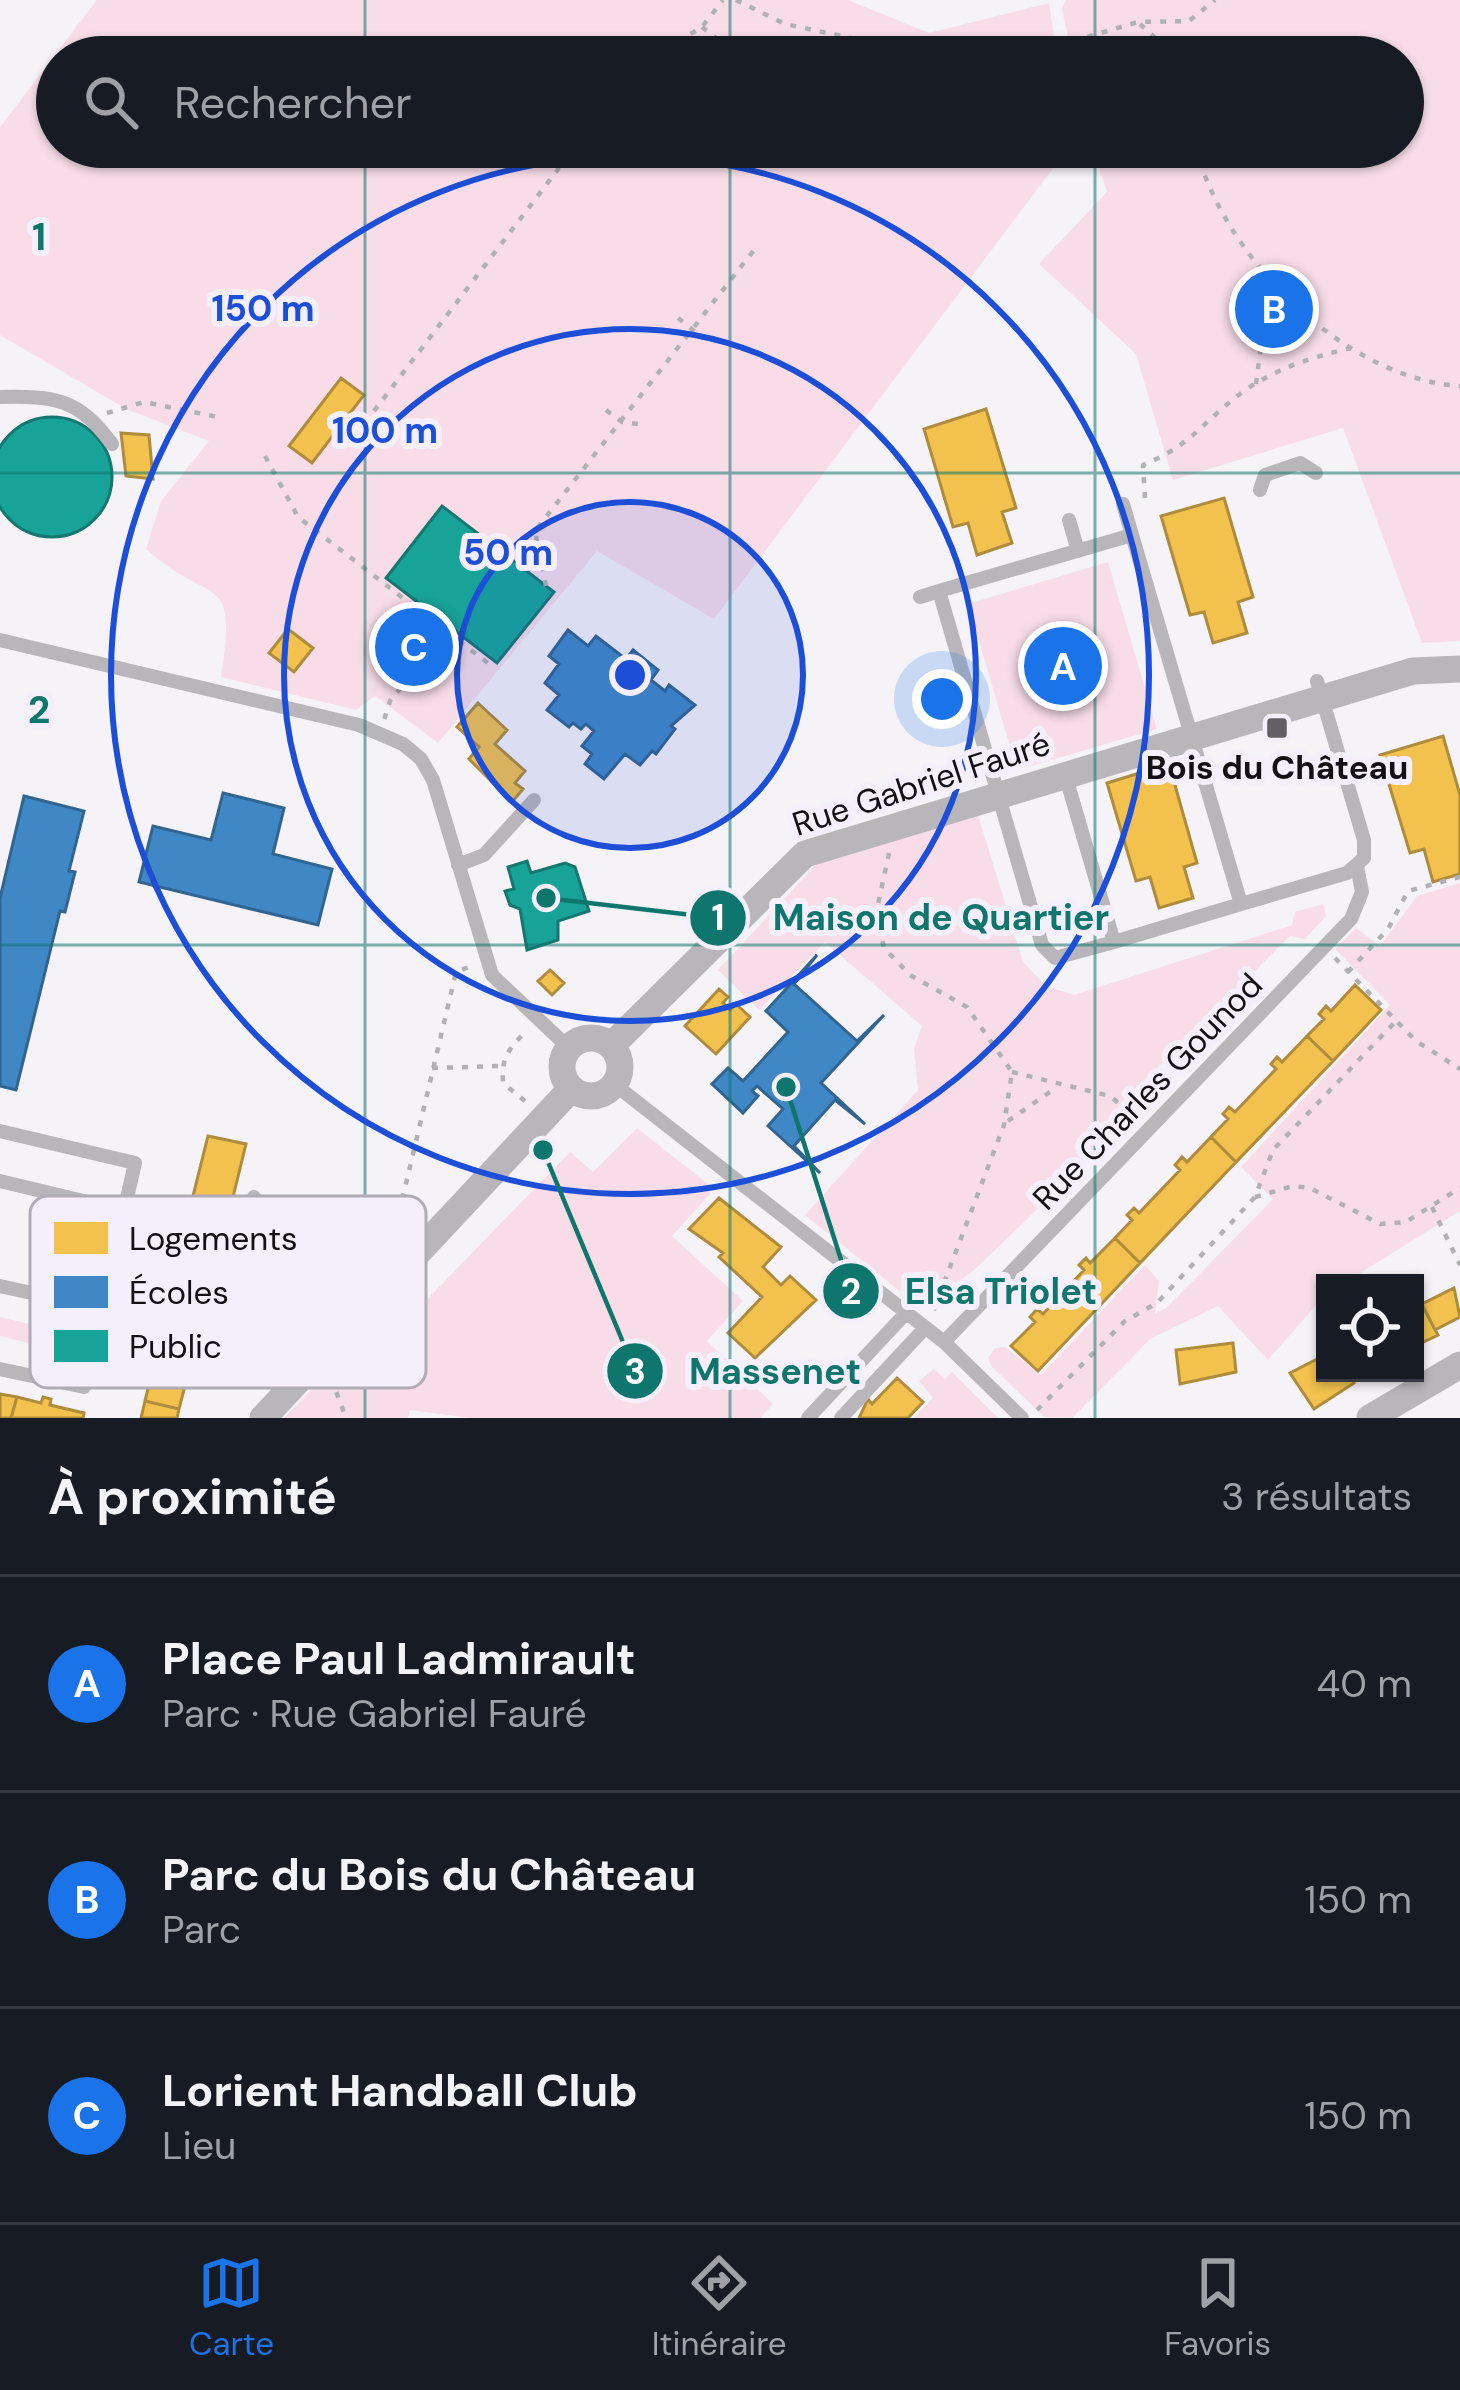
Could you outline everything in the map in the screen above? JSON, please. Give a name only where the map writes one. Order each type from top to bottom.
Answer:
[{"type":"street","name":"Rue Gabriel Fauré","points":[[610,1046],[791,862],[820,848],[1191,736],[1376,673],[1460,669]]},
{"type":"street","points":[[589,1038],[610,1046],[620,1064],[614,1084],[594,1096],[572,1089],[562,1069],[569,1048],[589,1038]]},
{"type":"street","points":[[426,1244],[572,1089]]},
{"type":"street","points":[[1370,1418],[1460,1365]]},
{"type":"street","points":[[263,1418],[292,1388]]},
{"type":"lane","points":[[0,397],[53,396],[92,417],[112,444]]},
{"type":"lane","points":[[1260,490],[1264,475],[1300,463],[1316,473]]},
{"type":"lane","points":[[1123,504],[1241,904]]},
{"type":"lane","points":[[1069,520],[1078,551]]},
{"type":"lane","points":[[920,597],[1132,535]]},
{"type":"lane","points":[[939,591],[1044,951],[1062,957],[1114,943],[1357,866]]},
{"type":"lane","points":[[0,640],[380,733],[421,759],[434,780],[492,975],[569,1048]]},
{"type":"lane","points":[[1178,692],[1195,686]]},
{"type":"lane","name":"Rue Charles Gounod","points":[[944,1342],[1359,905],[1362,884],[1357,866],[1364,858],[1364,840],[1320,690]]},
{"type":"lane","points":[[1065,774],[1114,943]]},
{"type":"lane","points":[[458,865],[484,855],[534,800]]},
{"type":"lane","points":[[614,1084],[944,1342],[1025,1418]]},
{"type":"lane","points":[[0,1131],[135,1163],[128,1196]]},
{"type":"lane","points":[[0,1181],[62,1196]]},
{"type":"lane","points":[[0,1286],[30,1294]]},
{"type":"lane","points":[[808,1418],[917,1321]]},
{"type":"lane","points":[[841,1418],[917,1321]]},
{"type":"lane","points":[[0,1369],[30,1375]]},
{"type":"path","points":[[687,36],[702,27],[723,0]]},
{"type":"path","points":[[736,0],[785,24],[841,36]]},
{"type":"path","points":[[1090,36],[1138,22],[1189,21],[1215,0]]},
{"type":"path","points":[[1138,22],[1153,36]]},
{"type":"path","points":[[702,27],[713,36]]},
{"type":"path","points":[[374,411],[559,168]]},
{"type":"path","points":[[1204,168],[1222,218],[1260,262],[1276,289],[1353,348],[1386,366],[1460,386]]},
{"type":"path","points":[[546,586],[536,531],[754,250]]},
{"type":"path","points":[[1256,384],[1265,314],[1260,262]]},
{"type":"path","points":[[678,318],[704,339]]},
{"type":"path","points":[[1145,498],[1143,465],[1182,450],[1256,384],[1296,362],[1353,348]]},
{"type":"path","points":[[92,417],[144,402],[218,417]]},
{"type":"path","points":[[606,410],[622,422],[645,425]]},
{"type":"path","points":[[265,456],[298,517],[488,663]]},
{"type":"path","points":[[380,733],[389,701],[447,632]]},
{"type":"path","points":[[908,821],[885,860],[876,914],[884,948],[910,975],[968,1007],[1012,1072],[1110,1096],[1148,1130]]},
{"type":"path","points":[[1348,972],[1388,929],[1408,891],[1460,877]]},
{"type":"path","points":[[1324,947],[1396,1021],[1435,1055],[1460,1069]]},
{"type":"path","points":[[400,1196],[456,972],[486,961]]},
{"type":"path","points":[[538,1018],[504,1054],[503,1083],[544,1118]]},
{"type":"path","points":[[1025,1418],[1125,1321],[1157,1304],[1255,1197],[1273,1150],[1396,1021]]},
{"type":"path","points":[[432,1068],[502,1066]]},
{"type":"path","points":[[917,1321],[934,1310],[1004,1125],[1012,1072]]},
{"type":"path","points":[[1004,1125],[1061,1085]]},
{"type":"path","points":[[1255,1197],[1293,1186],[1310,1188],[1381,1224],[1406,1222],[1460,1188]]},
{"type":"path","points":[[1432,1207],[1460,1265]]},
{"type":"path","points":[[334,1388],[346,1418]]},
{"type":"shaded area","points":[[97,0],[848,0],[929,33],[1049,3],[1054,36],[70,36]]},
{"type":"shaded area","points":[[1066,0],[1460,0],[1460,641],[1422,643],[1343,428],[1173,480],[1136,354],[1039,264],[1107,192],[1099,168],[1424,168],[1424,36],[1068,36],[1062,9]]},
{"type":"shaded area","points":[[36,80],[36,168],[1053,168],[714,619],[597,551],[438,743],[375,696],[356,710],[221,677],[226,619],[222,604],[146,549],[161,501],[209,441],[126,409],[0,335],[0,127]]},
{"type":"shaded area","points":[[1108,562],[1157,729],[1017,770],[968,604]]},
{"type":"shaded area","points":[[978,815],[1023,962],[1046,986],[1074,995],[1292,925],[1295,912],[1323,904],[1326,916],[1305,939],[1290,936],[1127,1098],[1140,1111],[972,1272],[921,1308],[805,1215],[918,1090],[914,1049],[922,1026],[825,942],[759,1010],[718,970],[820,860]]},
{"type":"shaded area","points":[[1460,883],[1460,1211],[1358,1274],[1316,1274],[1316,1305],[1268,1360],[1218,1306],[1150,1339],[1072,1418],[1044,1417],[992,1367],[988,1358],[995,1348],[1005,1347],[1041,1375],[1145,1265],[1159,1281],[1155,1314],[1273,1199],[1241,1167],[1390,1005],[1335,949],[1356,928],[1380,946],[1417,896]]},
{"type":"shaded area","points":[[637,1128],[708,1184],[710,1194],[672,1236],[743,1301],[707,1341],[773,1404],[760,1418],[470,1418],[410,1410],[408,1418],[284,1418],[313,1388],[426,1388],[426,1300],[570,1152],[593,1172]]},
{"type":"shaded area","points":[[0,1317],[30,1324],[30,1343],[0,1336]]},
{"type":"shaded area","points":[[934,1369],[945,1379],[952,1372],[998,1418],[914,1418],[933,1398],[919,1381]]},
{"type":"building: Logements","points":[[341,378],[364,395],[312,463],[289,446]]},
{"type":"building: Logements","points":[[986,409],[1016,508],[1002,512],[1012,543],[977,555],[968,523],[953,527],[924,429]]},
{"type":"building: Logements","points":[[121,433],[149,435],[153,479],[126,476]]},
{"type":"building: Logements","points":[[1224,498],[1253,597],[1238,602],[1247,633],[1213,643],[1204,612],[1190,615],[1161,516]]},
{"type":"building: Logements","points":[[417,622],[437,638],[412,671],[391,655]]},
{"type":"building: Logements","points":[[288,629],[313,648],[294,672],[269,653]]},
{"type":"building: Logements","points":[[478,703],[507,730],[495,744],[525,771],[515,783],[523,789],[512,802],[469,759],[479,747],[457,727]]},
{"type":"building: Logements","points":[[1443,736],[1460,795],[1460,874],[1433,882],[1424,849],[1410,853],[1380,755]]},
{"type":"building: Logements","points":[[1169,764],[1197,863],[1184,867],[1193,898],[1159,908],[1150,877],[1136,881],[1107,783]]},
{"type":"building: Logements","points":[[550,970],[564,983],[552,995],[538,981]]},
{"type":"building: Logements","points":[[1355,985],[1381,1010],[1333,1061],[1307,1036],[1324,1019],[1319,1014],[1326,1006],[1331,1011]]},
{"type":"building: Logements","points":[[719,989],[728,997],[723,1003],[730,1010],[736,1004],[750,1017],[716,1054],[685,1026]]},
{"type":"building: Logements","points":[[1307,1036],[1333,1061],[1236,1162],[1211,1137],[1228,1119],[1223,1114],[1229,1107],[1235,1112],[1276,1069],[1271,1064],[1277,1057],[1282,1062]]},
{"type":"building: Logements","points":[[208,1136],[246,1144],[233,1196],[193,1196]]},
{"type":"building: Logements","points":[[1211,1137],[1236,1162],[1140,1263],[1115,1238],[1132,1220],[1127,1215],[1134,1208],[1139,1213],[1180,1170],[1175,1165],[1182,1157],[1187,1162]]},
{"type":"building: Logements","points":[[719,1198],[781,1247],[763,1267],[781,1285],[790,1276],[816,1300],[755,1358],[728,1333],[762,1297],[719,1257],[723,1253],[689,1229]]},
{"type":"building: Logements","points":[[1115,1238],[1140,1263],[1038,1371],[1011,1346],[1035,1322],[1030,1317],[1037,1309],[1043,1314],[1084,1270],[1079,1265],[1086,1258],[1090,1263]]},
{"type":"building: Logements","points":[[1454,1288],[1460,1317],[1435,1330],[1424,1303]]},
{"type":"building: Logements","points":[[1424,1312],[1438,1335],[1424,1342]]},
{"type":"building: Logements","points":[[1233,1343],[1236,1372],[1180,1384],[1176,1350]]},
{"type":"building: Logements","points":[[1316,1360],[1316,1382],[1354,1383],[1314,1409],[1290,1373]]},
{"type":"building: Logements","points":[[897,1378],[923,1402],[908,1418],[859,1418],[868,1399],[872,1404]]},
{"type":"building: Logements","points":[[148,1388],[184,1388],[179,1409],[145,1401]]},
{"type":"building: Logements","points":[[0,1394],[17,1397],[11,1418],[0,1418]]},
{"type":"building: Logements","points":[[17,1397],[41,1403],[43,1397],[51,1399],[50,1405],[84,1413],[83,1418],[11,1418]]},
{"type":"building: Logements","points":[[145,1401],[179,1409],[177,1418],[141,1418]]},
{"type":"building: Écoles","points":[[568,630],[588,646],[596,636],[622,656],[618,662],[622,665],[633,650],[658,670],[651,680],[665,691],[669,685],[695,705],[671,726],[675,729],[656,754],[652,751],[640,765],[625,754],[604,779],[585,764],[592,754],[582,746],[594,731],[586,724],[581,729],[573,723],[569,727],[547,710],[559,695],[545,683],[559,664],[549,656]]},
{"type":"building: Écoles","points":[[223,793],[284,808],[273,854],[332,869],[318,925],[139,882],[153,826],[211,840]]},
{"type":"building: Écoles","points":[[24,796],[84,811],[69,871],[75,872],[65,912],[60,911],[16,1090],[0,1086],[0,898]]},
{"type":"building: Écoles","points":[[817,955],[794,984],[857,1041],[884,1015],[821,1083],[865,1124],[835,1100],[794,1146],[820,1173],[768,1126],[783,1109],[757,1086],[752,1091],[758,1096],[743,1113],[712,1084],[728,1068],[743,1081],[788,1032],[766,1011]]},
{"type":"building: Public","points":[[52,417],[75,422],[94,435],[110,465],[107,500],[94,519],[75,532],[52,537],[29,532],[10,519],[-1,503],[-1,451],[10,435],[29,422]]},
{"type":"building: Public","points":[[442,506],[554,592],[497,663],[386,578]]},
{"type":"building: Public","points":[[527,861],[531,873],[565,863],[575,867],[589,911],[558,921],[558,940],[527,950],[520,909],[510,905],[505,891],[514,889],[508,867]]},
{"type":"place","name":"Parc du Bois du Château","points":[[1274,309]]},
{"type":"place","name":"Lorient Handball Club","points":[[414,647]]},
{"type":"place","name":"Place Paul Ladmirault","points":[[1063,666]]},
{"type":"place","name":"Bois du Château","points":[[1277,728]]},
{"type":"place","name":"Maison de Quartier","points":[[546,898]]},
{"type":"place","name":"Elsa Triolet","points":[[786,1087]]},
{"type":"place","name":"Massenet","points":[[543,1150]]}]
